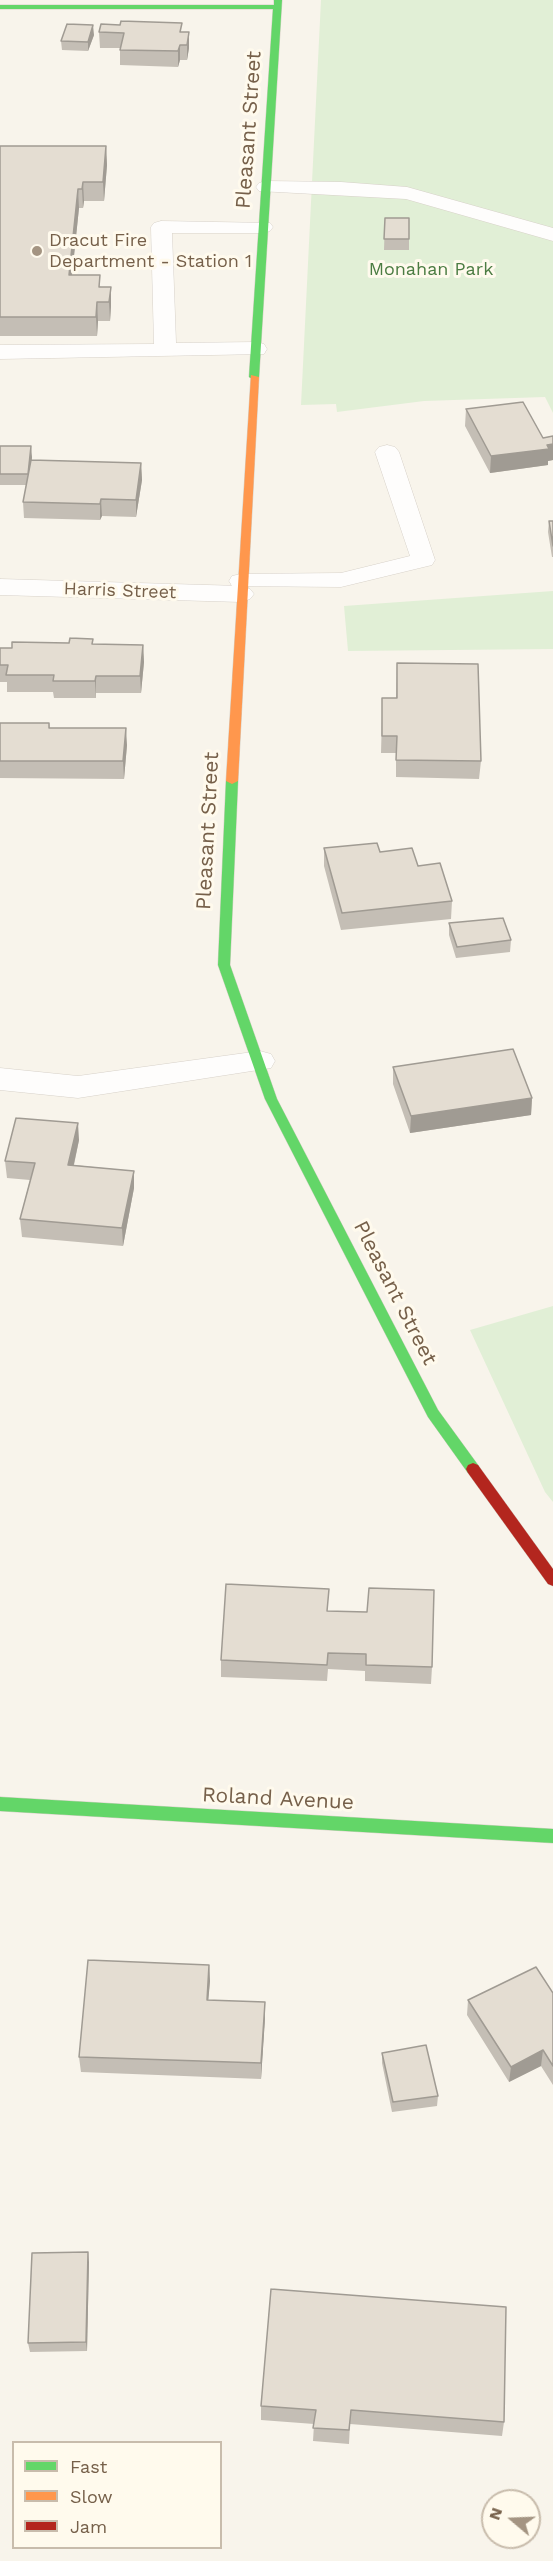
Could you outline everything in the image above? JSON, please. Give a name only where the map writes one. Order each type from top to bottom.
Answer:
[{"type":"main road","points":[[0,7],[278,3]]},
{"type":"main road","name":"Pleasant Street","points":[[278,3],[241,587],[224,965],[260,1061],[271,1099],[434,1413],[553,1580]]},
{"type":"main road","name":"Roland Avenue","points":[[0,1804],[553,1836]]},
{"type":"street","name":"Harris Street","points":[[0,587],[241,587]]},
{"type":"street","points":[[0,1079],[78,1087],[260,1061]]},
{"type":"lane","points":[[266,187],[341,188],[407,193],[553,235]]},
{"type":"lane","points":[[165,350],[161,227],[263,227]]},
{"type":"lane","points":[[0,352],[256,349]]},
{"type":"lane","points":[[241,587],[340,580],[423,560],[387,452]]},
{"type":"green space","name":"Monahan Park","points":[[321,0],[553,0],[553,413],[545,397],[424,401],[337,412],[336,404],[301,405]]},
{"type":"green space","points":[[553,591],[553,649],[348,651],[344,606]]},
{"type":"green space","points":[[553,1306],[553,1502],[545,1492],[470,1330]]},
{"type":"building","points":[[121,21],[182,23],[180,32],[189,32],[187,45],[180,45],[178,51],[120,50],[124,33],[99,32],[101,24],[120,25]]},
{"type":"building","points":[[67,24],[93,25],[88,42],[61,41]]},
{"type":"building","name":"Dracut Fire Department - Station 1","points":[[0,146],[106,146],[103,182],[83,182],[82,189],[78,189],[69,275],[100,275],[99,287],[111,287],[109,302],[97,302],[96,317],[0,317]]},
{"type":"building","points":[[385,218],[409,218],[409,239],[384,239]]},
{"type":"building","points":[[523,402],[543,438],[553,436],[553,444],[547,445],[549,449],[491,456],[466,409]]},
{"type":"building","points":[[0,446],[31,446],[28,474],[0,474]]},
{"type":"building","points":[[31,460],[141,463],[136,500],[101,499],[100,504],[23,502]]},
{"type":"building","points":[[549,521],[553,521],[553,546]]},
{"type":"building","points":[[70,638],[93,639],[92,644],[143,645],[140,676],[96,676],[95,681],[53,681],[54,675],[6,675],[8,665],[0,665],[0,648],[12,648],[12,642],[69,643]]},
{"type":"building","points":[[397,663],[478,664],[481,761],[396,760],[397,736],[382,736],[382,698],[397,698]]},
{"type":"building","points":[[0,723],[49,723],[49,728],[126,728],[123,761],[0,761]]},
{"type":"building","points":[[377,843],[380,852],[412,848],[418,866],[440,863],[452,901],[342,913],[324,848]]},
{"type":"building","points":[[503,918],[511,940],[457,947],[449,923]]},
{"type":"building","points":[[513,1049],[532,1098],[411,1116],[393,1067]]},
{"type":"building","points":[[16,1118],[78,1123],[68,1165],[134,1171],[122,1228],[20,1219],[35,1163],[5,1161]]},
{"type":"building","points":[[226,1584],[329,1589],[327,1611],[367,1612],[369,1588],[434,1590],[432,1667],[366,1665],[366,1654],[328,1653],[327,1665],[221,1660]]},
{"type":"building","points":[[88,1960],[209,1965],[207,2000],[265,2002],[261,2063],[79,2057]]},
{"type":"building","points":[[536,1967],[553,1993],[553,2066],[543,2050],[511,2067],[468,2000]]},
{"type":"building","points":[[426,2045],[438,2096],[393,2102],[382,2053]]},
{"type":"building","points":[[88,2252],[86,2342],[28,2343],[32,2253]]},
{"type":"building","points":[[271,2289],[506,2307],[504,2422],[351,2410],[349,2430],[313,2428],[316,2410],[261,2406]]},
{"type":"traffic: fast","points":[[254,377],[278,0]]},
{"type":"traffic: fast","points":[[0,7],[277,7]]},
{"type":"traffic: fast","points":[[232,781],[224,965],[271,1099],[433,1413],[473,1469]]},
{"type":"traffic: fast","points":[[0,1804],[553,1836]]},
{"type":"traffic: slow","points":[[232,781],[254,377]]},
{"type":"traffic: jam","points":[[473,1469],[553,1580]]},
{"type":"place","name":"Dracut Fire Department - Station 1","points":[[37,251]]}]
